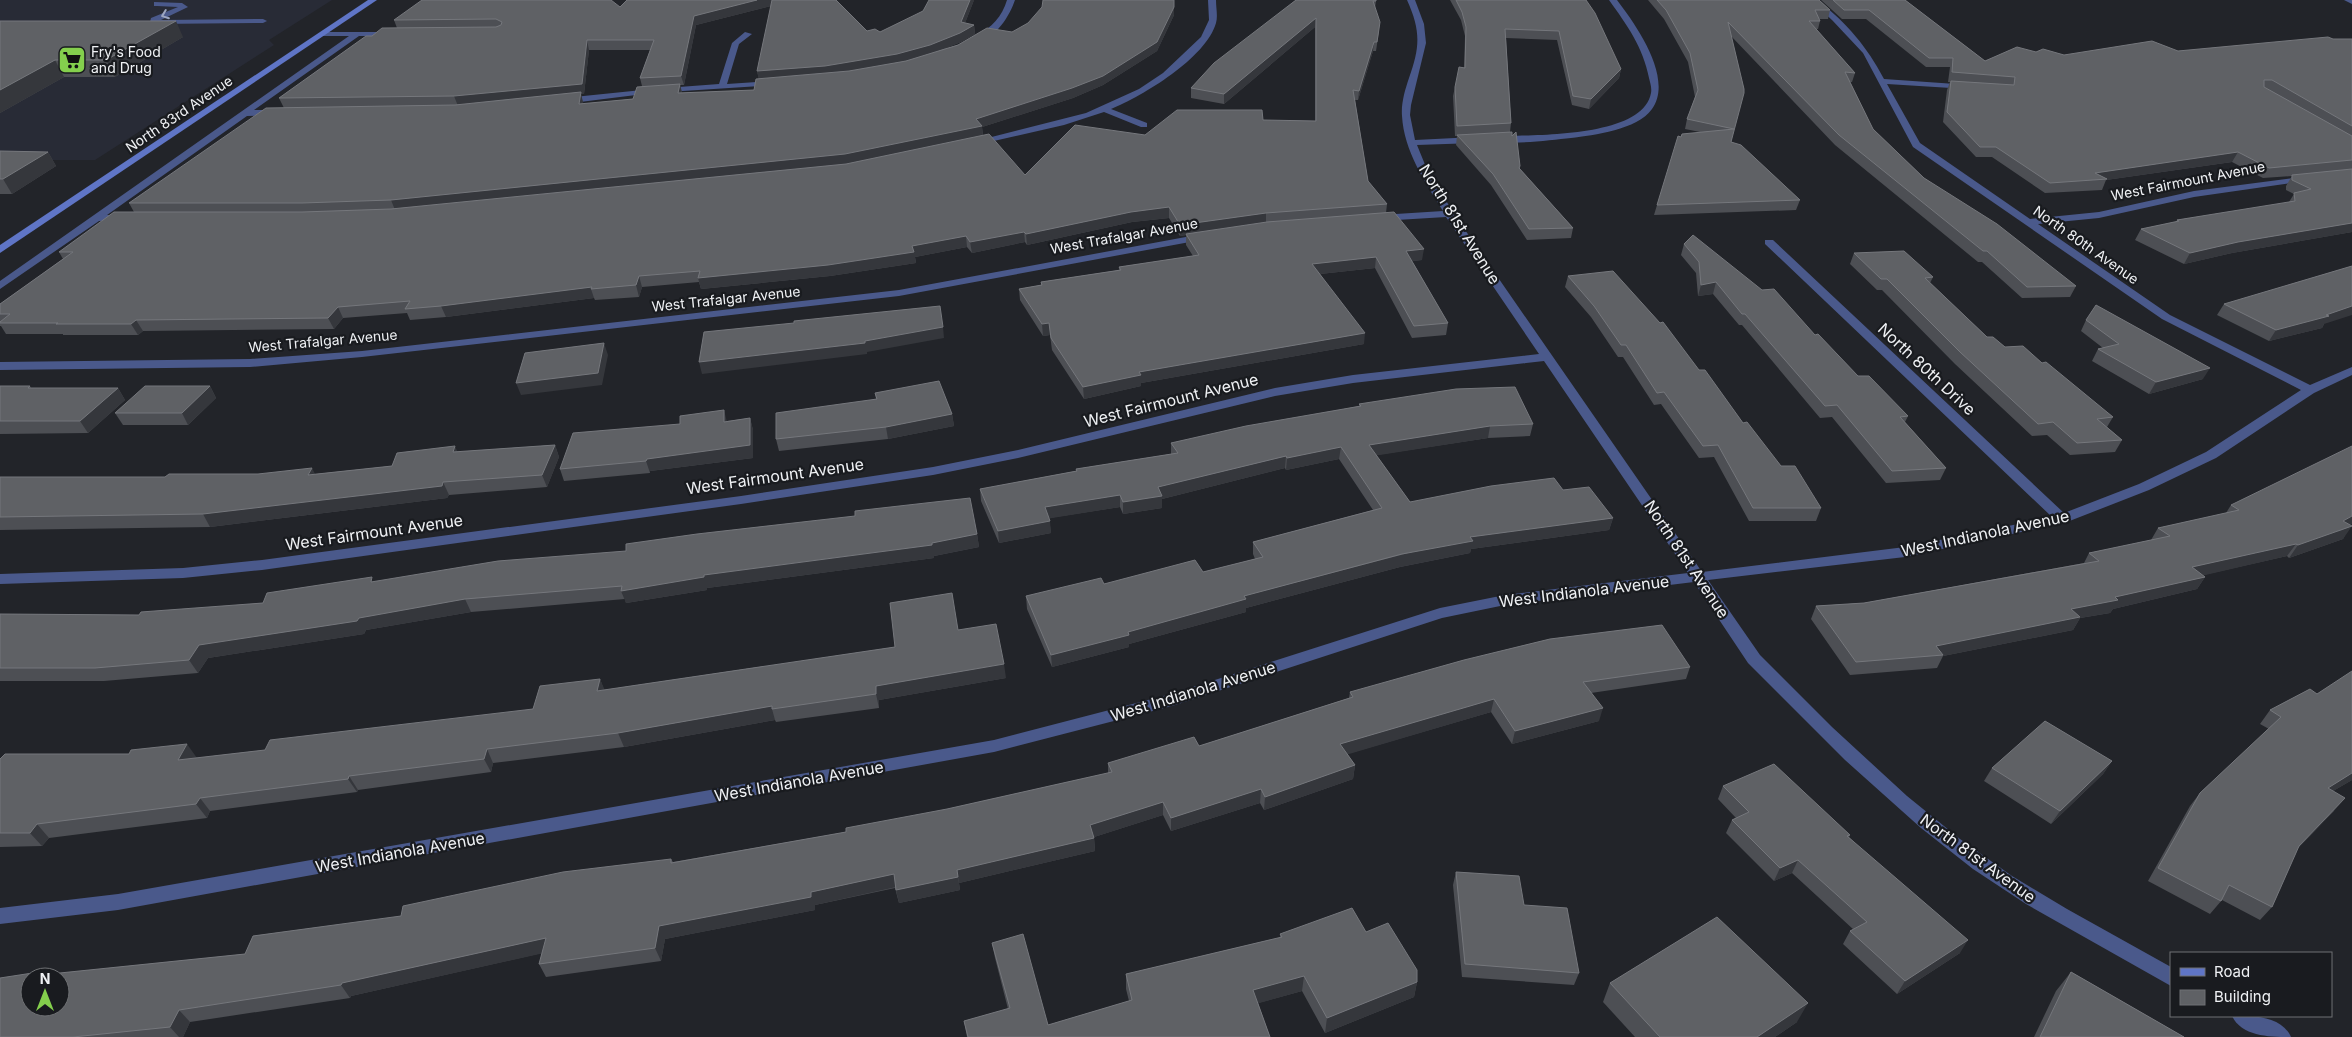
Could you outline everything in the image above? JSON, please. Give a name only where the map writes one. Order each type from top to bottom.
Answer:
[{"type":"main road","name":"North 83rd Avenue","points":[[0,250],[373,0]]},
{"type":"street","points":[[968,44],[989,33],[999,24],[1006,15],[1011,0]]},
{"type":"street","points":[[964,145],[1032,130],[1106,109],[1164,78],[1196,48],[1212,26],[1212,0]]},
{"type":"street","name":"North 81st Avenue","points":[[1411,0],[1422,33],[1422,45],[1407,99],[1406,116],[1413,143],[1432,185],[1449,214],[1700,577],[1754,659],[1808,716],[1879,781],[1955,845],[2059,916],[2170,976]]},
{"type":"street","points":[[1413,143],[1608,130],[1629,122],[1644,112],[1651,103],[1655,92],[1650,63],[1636,30],[1613,0]]},
{"type":"street","name":"North 80th Avenue","points":[[1814,0],[1866,52],[1916,145],[2166,317],[2310,390]]},
{"type":"street","points":[[2348,0],[2352,2]]},
{"type":"street","points":[[157,4],[184,7],[154,20],[154,22],[264,21]]},
{"type":"street","points":[[322,34],[404,33]]},
{"type":"street","points":[[0,286],[357,34]]},
{"type":"street","points":[[722,86],[736,43],[748,34]]},
{"type":"street","points":[[1883,81],[1979,88]]},
{"type":"street","points":[[557,102],[722,86],[781,83]]},
{"type":"street","points":[[1106,109],[1144,125]]},
{"type":"street","points":[[244,113],[283,113]]},
{"type":"street","name":"West Fairmount Avenue","points":[[2030,222],[2099,215],[2202,192],[2314,177]]},
{"type":"street","points":[[1373,219],[1449,214]]},
{"type":"street","points":[[96,218],[134,218]]},
{"type":"street","name":"West Trafalgar Avenue","points":[[0,366],[250,363],[352,356],[899,293],[1216,235]]},
{"type":"street","name":"North 80th Drive","points":[[1769,242],[2062,519]]},
{"type":"street","name":"West Fairmount Avenue","points":[[0,579],[183,573],[262,565],[741,500],[933,471],[1018,454],[1285,391],[1353,379],[1548,357]]},
{"type":"street","name":"West Indianola Avenue","points":[[0,916],[118,902],[994,746],[1172,700],[1440,613],[1505,600],[1905,552],[2062,519],[2144,487],[2211,455],[2310,390],[2352,370]]},
{"type":"street","points":[[2244,1017],[2281,1037]]},
{"type":"shaded area","points":[[0,0],[332,0],[269,40],[274,45],[95,160],[0,160]]},
{"type":"building","points":[[422,0],[611,0],[620,7],[627,0],[757,0],[694,16],[681,76],[640,78],[654,40],[587,40],[582,84],[454,96],[279,98],[366,36],[372,36],[382,28],[496,27],[501,25],[502,22],[496,19],[394,20]]},
{"type":"building","points":[[772,0],[836,0],[867,31],[875,29],[880,32],[923,11],[929,0],[970,0],[961,22],[974,25],[930,45],[897,54],[825,66],[757,71]]},
{"type":"building","points":[[1043,0],[1174,0],[1174,7],[1157,42],[1103,76],[976,119],[982,126],[845,154],[391,200],[302,203],[129,203],[266,108],[455,105],[581,92],[579,104],[633,99],[637,87],[680,84],[678,93],[754,90],[756,79],[849,71],[906,61],[958,45],[987,28],[1012,32],[1028,23],[1042,7]]},
{"type":"building","points":[[1296,0],[1376,0],[1373,1],[1380,22],[1377,42],[1374,42],[1359,91],[1353,90],[1368,181],[1387,204],[1266,213],[1180,225],[1169,207],[1131,212],[1026,234],[1024,232],[970,242],[966,236],[912,246],[914,252],[828,265],[698,278],[700,271],[639,276],[636,285],[591,289],[592,287],[441,306],[405,309],[410,301],[338,307],[328,318],[136,320],[131,324],[0,323],[10,314],[0,314],[0,304],[73,252],[59,252],[114,212],[302,212],[391,209],[846,164],[989,134],[1025,175],[1075,125],[1145,135],[1177,110],[1262,110],[1263,120],[1316,121],[1316,18],[1224,94],[1191,88],[1214,63]]},
{"type":"building","points":[[1456,0],[1586,0],[1595,13],[1621,69],[1591,99],[1573,96],[1559,31],[1505,29],[1511,123],[1457,126],[1455,87],[1459,67],[1465,68],[1466,27]]},
{"type":"building","points":[[1657,0],[1819,0],[1830,10],[1815,10],[1820,21],[1809,21],[1855,73],[1845,72],[1873,129],[1924,178],[1997,224],[2076,286],[2027,287],[1987,251],[1983,251],[1839,135],[1728,22],[1744,89],[1731,142],[1741,145],[1800,200],[1657,205],[1678,136],[1734,129],[1687,119],[1698,90],[1690,53],[1666,10]]},
{"type":"building","points":[[1833,0],[1905,0],[1985,61],[2017,47],[2036,52],[2043,49],[2064,55],[2152,41],[2178,51],[2328,37],[2333,39],[2352,39],[2352,126],[2272,80],[2264,80],[2264,87],[2352,136],[2352,160],[2269,168],[2238,152],[2095,173],[2107,179],[2050,183],[1996,147],[1980,147],[1947,112],[1951,81],[2014,85],[2015,77],[1952,72],[1953,58],[1929,58],[1869,10],[1844,10]]},
{"type":"building","points":[[0,21],[176,21],[106,60],[55,60],[0,90]]},
{"type":"building","points":[[1512,132],[1512,136],[1516,132],[1519,168],[1573,228],[1529,229],[1493,174],[1457,135]]},
{"type":"building","points":[[0,151],[48,152],[0,179]]},
{"type":"building","points":[[2352,169],[2352,223],[2238,242],[2190,253],[2141,229],[2179,221],[2177,220],[2295,201],[2294,193],[2311,189],[2292,180],[2292,175]]},
{"type":"building","points":[[1394,212],[1424,249],[1406,251],[1448,323],[1414,326],[1376,257],[1312,264],[1365,333],[1139,372],[1141,375],[1083,387],[1051,338],[1049,323],[1042,324],[1019,289],[1042,285],[1041,282],[1121,270],[1119,267],[1199,255],[1186,234],[1267,222]]},
{"type":"building","points":[[1693,235],[1762,290],[1774,289],[1815,335],[1818,334],[1858,376],[1869,376],[1908,416],[1900,417],[1946,468],[1892,471],[1837,405],[1825,406],[1745,314],[1742,314],[1716,282],[1701,285],[1699,262],[1684,244]]},
{"type":"building","points":[[1904,251],[1933,277],[1925,278],[1987,337],[1993,337],[2005,347],[2023,346],[2042,363],[2046,362],[2113,417],[2097,419],[2122,440],[2077,443],[2053,422],[2038,424],[1960,352],[1887,279],[1881,279],[1854,253]]},
{"type":"building","points":[[2352,266],[2352,306],[2326,315],[2329,316],[2276,330],[2224,304]]},
{"type":"building","points":[[1613,271],[1660,323],[1663,322],[1699,370],[1705,370],[1743,423],[1747,422],[1781,466],[1795,466],[1821,508],[1753,508],[1718,445],[1703,446],[1664,392],[1657,393],[1626,345],[1621,345],[1594,306],[1568,276]]},
{"type":"building","points":[[2096,305],[2210,368],[2156,382],[2098,349],[2119,344],[2086,320]]},
{"type":"building","points":[[940,306],[943,327],[865,341],[865,343],[699,362],[704,332]]},
{"type":"building","points":[[604,343],[598,373],[516,383],[525,353]]},
{"type":"building","points":[[939,381],[952,414],[886,427],[776,439],[776,413],[877,399],[875,393]]},
{"type":"building","points":[[0,386],[30,386],[28,388],[118,388],[80,421],[0,421]]},
{"type":"building","points":[[145,386],[210,386],[182,413],[115,413]]},
{"type":"building","points":[[1515,387],[1533,424],[1490,426],[1369,445],[1410,502],[1491,486],[1554,478],[1563,490],[1589,487],[1613,518],[1470,537],[1473,541],[1402,554],[1244,596],[1246,599],[1128,632],[1129,635],[1051,655],[1026,596],[1101,578],[1104,584],[1195,560],[1203,572],[1263,557],[1253,542],[1382,508],[1341,447],[1287,458],[1286,456],[1158,487],[1162,496],[1123,502],[1120,495],[1045,507],[1050,521],[998,531],[980,489],[1077,471],[1076,469],[1178,453],[1171,443],[1246,426],[1361,406],[1359,404],[1456,389]]},
{"type":"building","points":[[724,410],[724,422],[750,418],[750,445],[647,459],[646,461],[560,469],[573,433],[680,424],[680,416]]},
{"type":"building","points":[[555,445],[542,475],[443,482],[442,486],[203,514],[0,517],[0,477],[165,477],[169,474],[258,474],[312,468],[308,475],[392,466],[397,453],[455,446],[453,452]]},
{"type":"building","points":[[2352,446],[2352,516],[2343,521],[2352,526],[2298,545],[2192,567],[2205,577],[2115,597],[2118,600],[2071,609],[2080,617],[1936,646],[1943,655],[1856,662],[1816,606],[1864,603],[2099,561],[2089,553],[2170,536],[2158,528],[2239,510],[2231,505]]},
{"type":"building","points":[[970,498],[977,534],[932,543],[932,545],[704,575],[704,577],[621,591],[622,586],[465,599],[359,618],[357,621],[199,645],[189,660],[95,668],[0,668],[0,614],[139,615],[141,612],[263,603],[267,593],[372,577],[371,582],[498,561],[626,551],[626,544],[855,516],[855,511]]},
{"type":"building","points":[[952,593],[958,630],[996,624],[1004,664],[876,686],[876,694],[772,709],[772,706],[618,733],[487,749],[484,759],[349,776],[348,779],[200,798],[196,804],[37,824],[30,833],[0,833],[0,759],[5,754],[129,754],[131,750],[187,744],[178,760],[265,750],[270,740],[533,709],[540,686],[600,679],[597,691],[895,647],[890,603]]},
{"type":"building","points":[[1662,625],[1690,667],[1583,682],[1603,708],[1515,731],[1494,699],[1340,744],[1355,765],[1265,797],[1261,789],[1171,818],[1163,802],[1090,825],[1094,838],[957,870],[958,877],[896,890],[894,874],[811,892],[811,897],[659,926],[655,948],[539,964],[546,938],[342,983],[341,985],[179,1010],[170,1027],[73,1037],[0,1037],[0,978],[20,975],[20,1017],[70,1017],[70,972],[245,954],[253,936],[401,916],[403,906],[563,872],[671,859],[671,863],[846,832],[846,828],[947,809],[1112,772],[1108,763],[1194,737],[1199,746],[1353,697],[1350,692],[1464,660],[1550,639]]},
{"type":"building","points":[[2352,671],[2352,773],[2328,788],[2345,798],[2299,846],[2272,907],[2229,885],[2221,901],[2158,868],[2200,793],[2281,717],[2270,710],[2310,689],[2317,694]]},
{"type":"building","points":[[2045,721],[2112,761],[2060,811],[1992,768]]},
{"type":"building","points":[[1774,764],[1850,835],[1847,836],[1968,940],[1905,981],[1850,931],[1867,922],[1798,860],[1780,868],[1732,820],[1749,812],[1723,786]]},
{"type":"building","points":[[1456,872],[1519,876],[1524,905],[1567,908],[1579,973],[1465,964]]},
{"type":"building","points":[[1352,908],[1366,932],[1388,923],[1417,970],[1417,982],[1327,1018],[1304,976],[1253,990],[1270,1037],[968,1037],[964,1021],[1010,1008],[992,943],[1023,934],[1048,1025],[1132,1000],[1126,974],[1282,937],[1280,934]]},
{"type":"building","points":[[1717,917],[1808,1003],[1757,1037],[1660,1037],[1610,983]]},
{"type":"building","points":[[2071,972],[2184,1037],[2040,1037]]},
{"type":"place","name":"Fry's Food and Drug","points":[[72,60]]}]
